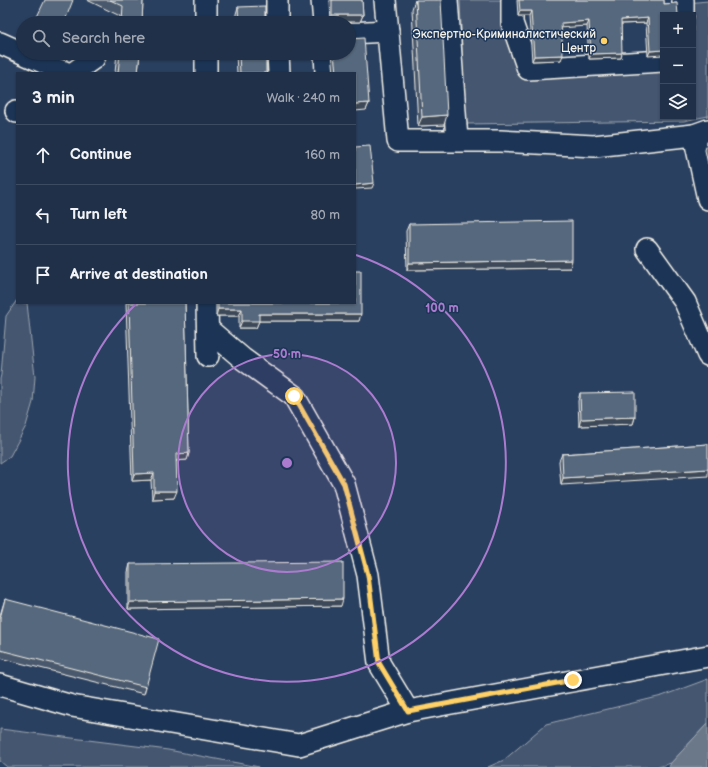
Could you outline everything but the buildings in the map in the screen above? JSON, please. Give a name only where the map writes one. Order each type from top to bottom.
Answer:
[{"type":"street","points":[[206,0],[206,16]]},
{"type":"street","points":[[277,0],[277,16]]},
{"type":"street","points":[[322,0],[323,16]]},
{"type":"street","points":[[385,0],[398,141],[500,141],[594,146],[701,132],[708,199]]},
{"type":"street","points":[[447,0],[457,140]]},
{"type":"street","points":[[512,0],[512,23],[528,68],[660,62]]},
{"type":"street","points":[[682,12],[683,0]]},
{"type":"street","points":[[356,33],[388,31]]},
{"type":"street","points":[[0,43],[16,50]]},
{"type":"street","points":[[38,60],[65,72]]},
{"type":"street","points":[[74,72],[91,60]]},
{"type":"street","points":[[206,60],[206,72]]},
{"type":"street","points":[[278,60],[279,72]]},
{"type":"street","points":[[325,60],[326,72]]},
{"type":"street","points":[[647,249],[684,302],[708,355]]},
{"type":"street","points":[[207,304],[208,356]]},
{"type":"street","points":[[208,329],[244,359],[294,396],[344,484],[368,575],[379,663],[408,711]]},
{"type":"street","points":[[0,685],[72,706],[299,745],[408,711],[708,656]]},
{"type":"shaded area","points":[[460,0],[506,0],[524,74],[660,67],[660,120],[689,120],[684,121],[465,124]]},
{"type":"shaded area","points":[[708,1],[708,116],[696,118],[696,12],[692,12],[687,3]]},
{"type":"shaded area","points":[[16,301],[16,304],[27,304],[35,377],[33,402],[26,426],[10,456],[0,463],[0,379],[6,316]]},
{"type":"shaded area","points":[[708,679],[708,723],[671,763],[658,767],[488,767],[504,760],[546,724],[662,696]]},
{"type":"shaded area","points":[[708,723],[708,767],[669,767],[671,763]]},
{"type":"shaded area","points":[[0,729],[168,750],[259,767],[7,767],[0,761]]},
{"type":"place","name":"Экспертно-Криминалистический Центр","points":[[604,41]]},
{"type":"route","points":[[294,396],[344,484],[368,575],[379,663],[408,711],[573,680]]}]
